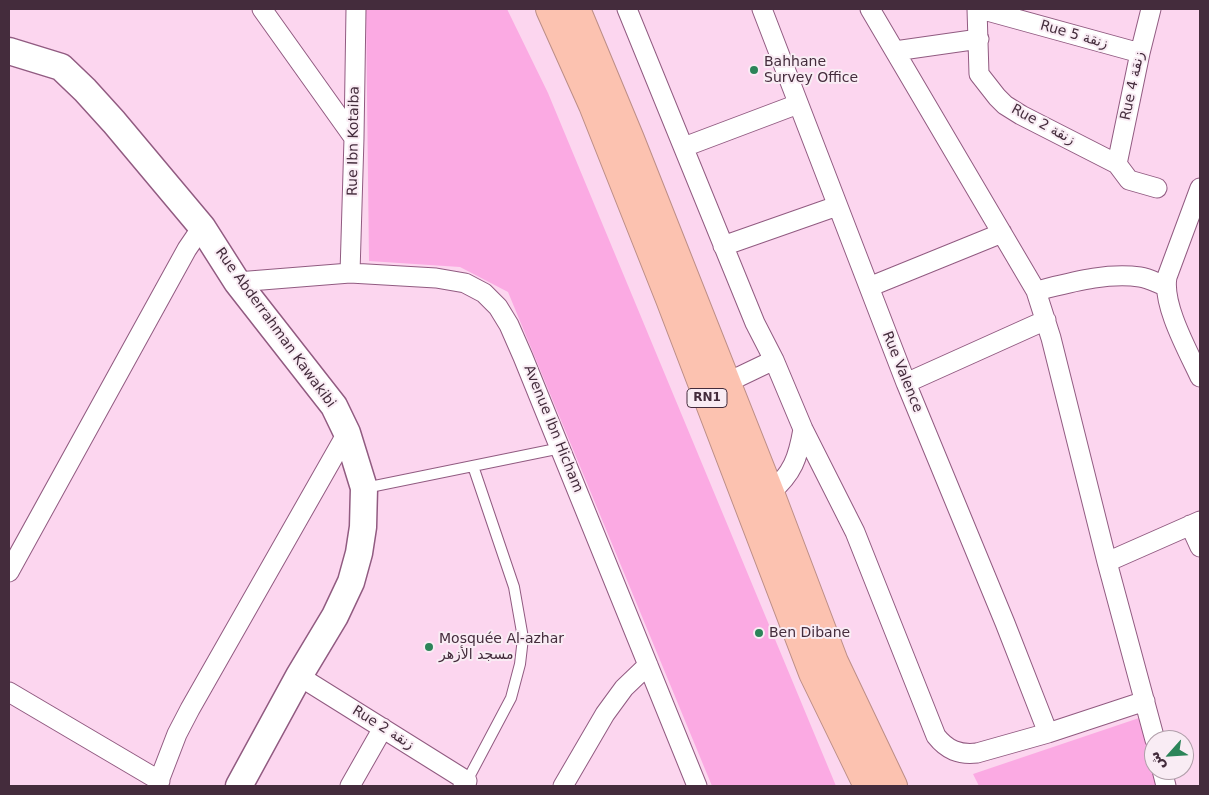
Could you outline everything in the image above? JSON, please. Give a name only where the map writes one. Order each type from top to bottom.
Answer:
[{"type":"highway","name":"RN1","points":[[550,9],[592,105],[629,197],[813,673],[868,786]]},
{"type":"highway","name":"RN1","points":[[576,9],[630,139],[770,492],[834,662],[893,786]]},
{"type":"street","points":[[262,9],[354,138]]},
{"type":"street","name":"Rue Ibn Kotaiba","points":[[350,274],[356,9]]},
{"type":"street","points":[[627,9],[755,323],[774,360],[804,429],[855,532],[936,736],[943,745],[954,751],[966,754],[977,753],[1048,733],[1145,701]]},
{"type":"street","name":"Rue Valence","points":[[762,9],[906,383],[1048,733]]},
{"type":"street","points":[[870,9],[1036,291],[1046,320],[1107,562],[1152,730]]},
{"type":"street","points":[[895,51],[979,39],[979,9]]},
{"type":"street","name":"Rue 5 زنقة","points":[[979,9],[1140,53]]},
{"type":"street","name":"Rue 4 زنقة","points":[[1117,164],[1151,9]]},
{"type":"street","name":"Rue 2 زنقة","points":[[979,39],[979,74],[986,86],[1005,105],[1117,164],[1129,180],[1157,188]]},
{"type":"street","name":"Rue Abderrahman Kawakibi","points":[[9,51],[61,67],[86,90],[202,228],[237,282],[334,406],[347,433],[364,488],[363,526],[359,553],[351,582],[335,616],[299,676],[239,786]]},
{"type":"street","points":[[684,147],[798,104]]},
{"type":"street","points":[[1200,188],[1167,277],[1166,286],[1167,298],[1174,318],[1200,377]]},
{"type":"street","points":[[723,246],[837,206]]},
{"type":"street","points":[[9,572],[187,249],[202,228]]},
{"type":"street","points":[[869,287],[1002,233]]},
{"type":"street","name":"Avenue Ibn Hicham","points":[[237,282],[350,274],[436,278],[465,283],[484,294],[498,307],[509,325],[561,448],[697,786]]},
{"type":"street","points":[[1036,291],[1093,278],[1123,276],[1141,277],[1166,286]]},
{"type":"street","points":[[906,383],[1046,320]]},
{"type":"street","points":[[726,383],[774,360]]},
{"type":"street","points":[[770,492],[783,482],[792,470],[804,429]]},
{"type":"street","points":[[9,692],[162,784],[177,734],[190,709],[347,433]]},
{"type":"street","points":[[1107,562],[1195,523],[1200,547]]},
{"type":"street","points":[[563,786],[605,714],[624,688],[648,665]]},
{"type":"street","name":"Rue 2 زنقة","points":[[299,676],[465,783]]},
{"type":"street","points":[[350,786],[382,728]]},
{"type":"lane","points":[[364,488],[561,448]]},
{"type":"lane","points":[[465,783],[511,698],[520,664],[523,638],[514,587],[473,466]]},
{"type":"shaded area","points":[[366,9],[507,9],[548,93],[836,786],[712,786],[508,292],[460,267],[369,261]]},
{"type":"shaded area","points":[[1145,716],[1149,730],[1144,730],[1144,780],[1160,780],[1163,786],[979,786],[973,774]]},
{"type":"place","name":"Bahhane Survey Office","points":[[754,70]]},
{"type":"place","name":"Ben Dibane","points":[[759,633]]},
{"type":"place","name":"Mosquée Al-azhar مسجد الأزهر","points":[[429,647]]}]
